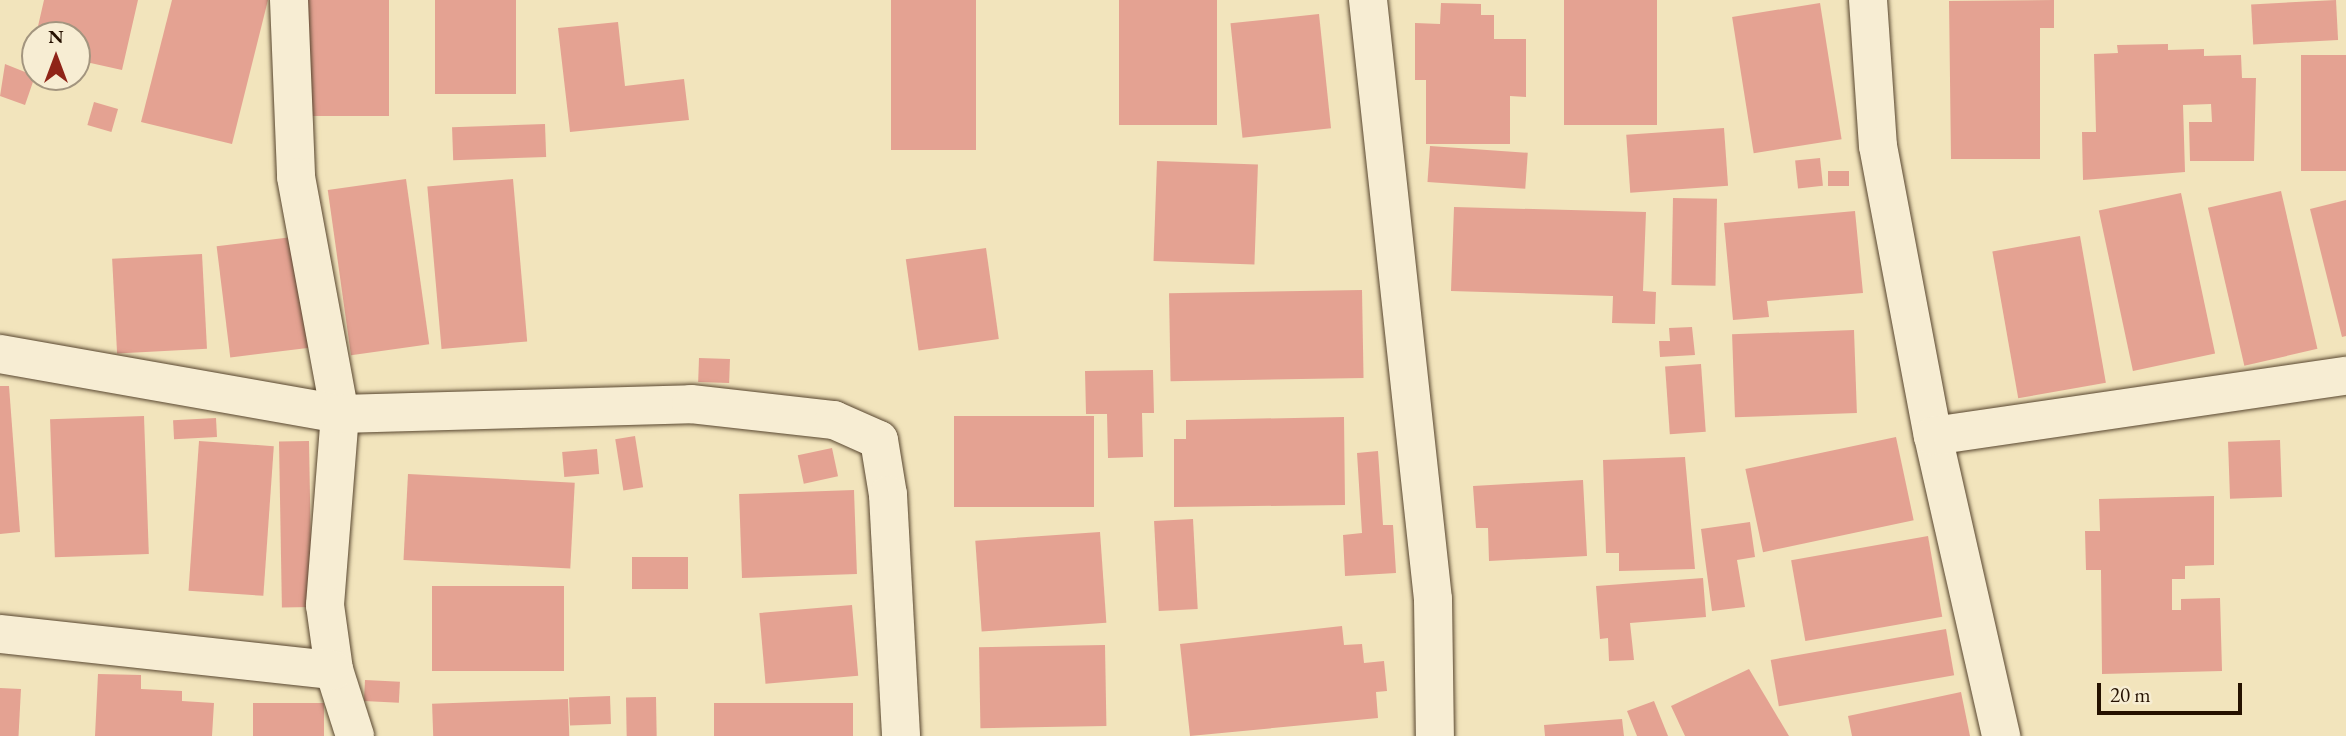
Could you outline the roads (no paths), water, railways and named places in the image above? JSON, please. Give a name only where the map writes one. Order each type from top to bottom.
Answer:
[{"type":"street","points":[[289,0],[296,177],[341,414],[325,605],[334,670],[355,736]]},
{"type":"street","points":[[1368,0],[1433,599],[1435,736]]},
{"type":"street","points":[[1868,0],[1878,146],[1933,436],[2001,736]]},
{"type":"street","points":[[0,354],[341,414],[691,404],[834,420],[879,440],[888,495],[901,736]]},
{"type":"street","points":[[1933,436],[2346,376]]},
{"type":"street","points":[[0,634],[334,670]]}]
